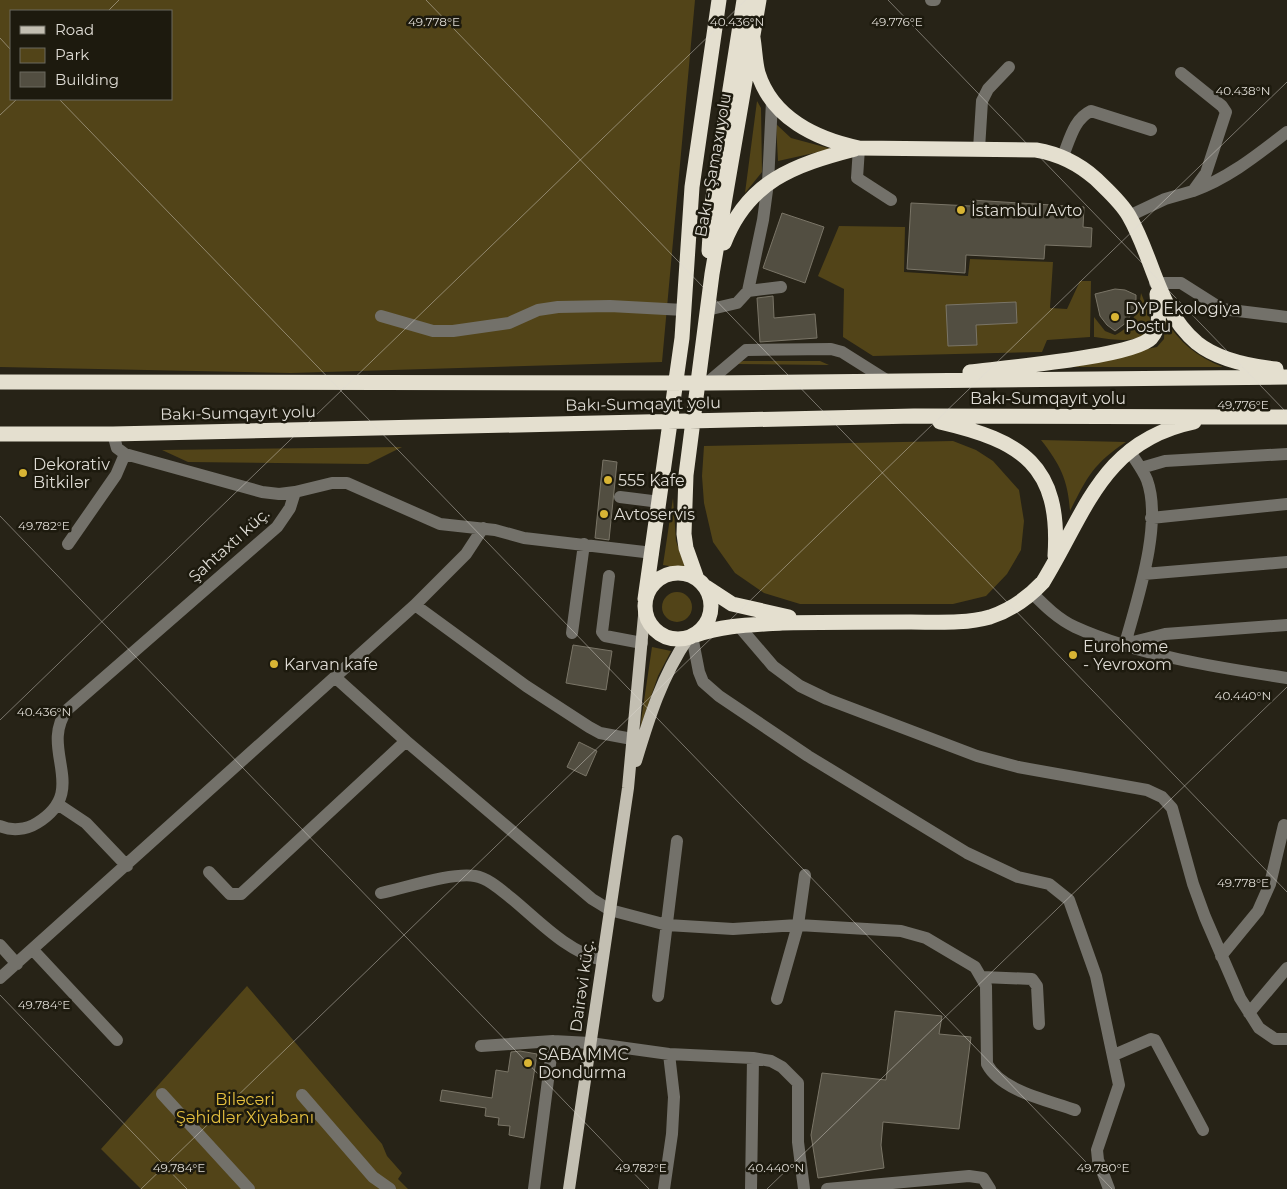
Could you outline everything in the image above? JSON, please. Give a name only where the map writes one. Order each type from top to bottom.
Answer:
[{"type":"highway","name":"Bakı - Şamaxı yolu","points":[[645,602],[665,473],[682,338],[692,187],[719,0]]},
{"type":"highway","points":[[712,274],[708,253],[710,219],[744,0]]},
{"type":"highway","name":"Bakı - Şamaxı yolu","points":[[702,583],[686,548],[684,534],[686,475],[712,274],[759,0]]},
{"type":"highway","points":[[753,38],[757,71],[772,101],[806,130],[833,142],[859,148],[1036,150],[1063,156],[1088,172],[1111,193],[1129,216],[1150,262],[1156,283],[1173,317],[1198,344],[1246,365],[1287,371]]},
{"type":"highway","points":[[712,274],[730,229],[741,209],[768,183],[807,163],[859,148]]},
{"type":"highway","points":[[888,381],[1052,362],[1138,347],[1152,337],[1157,329],[1156,283]]},
{"type":"highway","name":"Bakı-Sumqayıt yolu","points":[[0,382],[707,383],[1287,377]]},
{"type":"highway","points":[[914,416],[988,434],[1005,442],[1028,460],[1039,472],[1052,499],[1057,528],[1055,562]]},
{"type":"highway","name":"Bakı-Sumqayıt yolu","points":[[0,434],[113,434],[914,416],[1287,417]]},
{"type":"highway","points":[[815,622],[747,609],[720,598],[688,574],[666,575],[657,581],[645,602],[649,623],[662,635],[670,639],[738,625],[815,622],[961,622],[998,614],[1014,607],[1033,594],[1055,562],[1098,485],[1114,464],[1129,450],[1148,437],[1177,426],[1224,416]]},
{"type":"highway","points":[[692,636],[709,618],[711,603],[702,583]]},
{"type":"main road","name":"Dairəvi küç.","points":[[569,1189],[628,788],[645,602]]},
{"type":"main road","name":"Dairəvi küç.","points":[[628,788],[665,675],[692,636]]},
{"type":"street","points":[[979,149],[982,101],[988,89],[1010,67]]},
{"type":"street","points":[[1181,73],[1226,112],[1206,173],[1193,191]]},
{"type":"street","points":[[707,310],[737,303],[748,291],[763,220],[768,183],[772,101]]},
{"type":"street","points":[[1063,156],[1076,124],[1082,115],[1091,111],[1151,130]]},
{"type":"street","points":[[1129,216],[1165,199],[1214,183],[1233,172],[1287,132]]},
{"type":"street","points":[[859,148],[857,178],[891,200]]},
{"type":"street","points":[[1156,283],[1181,283],[1222,309],[1287,317]]},
{"type":"street","points":[[748,291],[781,287]]},
{"type":"street","points":[[381,316],[433,331],[453,331],[509,323],[538,310],[558,307],[610,306],[684,310]]},
{"type":"street","points":[[707,383],[737,355],[746,350],[831,349],[842,352],[888,381]]},
{"type":"street","points":[[113,434],[117,448],[124,454],[262,492],[279,494],[332,483],[347,482],[440,524],[483,528],[524,538],[653,553]]},
{"type":"street","points":[[1125,644],[1144,574],[1151,518],[1149,487],[1129,450]]},
{"type":"street","points":[[68,544],[116,474],[124,454]]},
{"type":"street","points":[[1140,468],[1165,461],[1287,454]]},
{"type":"street","name":"Şahtaxtı küç.","points":[[59,805],[62,794],[62,780],[57,731],[59,721],[67,710],[277,527],[290,508],[295,492]]},
{"type":"street","points":[[620,497],[660,502]]},
{"type":"street","points":[[1151,518],[1287,504]]},
{"type":"street","points":[[0,978],[34,950],[415,605],[466,554],[483,528]]},
{"type":"street","points":[[572,633],[584,544]]},
{"type":"street","points":[[1144,574],[1287,562]]},
{"type":"street","points":[[609,576],[602,632],[605,636],[642,643]]},
{"type":"street","points":[[1033,594],[1051,611],[1074,627],[1125,644],[1213,667],[1287,678]]},
{"type":"street","points":[[415,605],[526,686],[588,727],[606,734],[632,739]]},
{"type":"street","points":[[738,625],[772,666],[800,686],[827,699],[977,756],[1018,767],[1147,790],[1162,797],[1172,808],[1193,884],[1230,979],[1259,1028],[1275,1039],[1287,1039]]},
{"type":"street","points":[[1125,644],[1165,634],[1287,625]]},
{"type":"street","points":[[692,636],[699,672],[703,682],[719,696],[808,756],[967,853],[1004,871],[1049,884],[1062,892],[1075,911],[1093,967],[1114,1055],[1119,1085],[1097,1150],[1098,1160],[1109,1189]]},
{"type":"street","points":[[336,678],[406,741],[592,899],[610,910],[667,925],[733,929],[798,925],[900,931],[926,938],[975,967],[982,977],[986,986],[987,1064],[992,1074],[1004,1084],[1075,1110]]},
{"type":"street","points":[[209,872],[230,894],[241,894],[406,741]]},
{"type":"street","points":[[0,826],[16,829],[32,826],[46,818],[59,805],[86,823],[127,866]]},
{"type":"street","points":[[1221,956],[1258,911],[1274,868],[1284,825]]},
{"type":"street","points":[[658,996],[677,841]]},
{"type":"street","points":[[381,893],[462,875],[477,876],[503,891],[572,948],[591,958],[602,960]]},
{"type":"street","points":[[777,999],[798,925],[805,875]]},
{"type":"street","points":[[0,945],[17,964]]},
{"type":"street","points":[[34,950],[117,1040]]},
{"type":"street","points":[[1249,1013],[1287,968]]},
{"type":"street","points":[[982,977],[1032,979],[1037,986],[1039,1024]]},
{"type":"street","points":[[1114,1055],[1151,1039],[1155,1040],[1203,1130]]},
{"type":"street","points":[[534,1189],[553,1041]]},
{"type":"street","points":[[481,1046],[553,1041],[590,1043],[669,1054],[753,1058],[771,1061],[782,1067],[798,1083],[798,1142],[804,1189]]},
{"type":"street","points":[[664,1189],[672,1134],[674,1097],[669,1054]]},
{"type":"street","points":[[751,1189],[753,1058]]},
{"type":"street","points":[[162,1094],[249,1189]]},
{"type":"street","points":[[302,1095],[373,1177],[390,1189]]},
{"type":"street","points":[[827,1189],[875,1187],[969,1176],[983,1178],[990,1189]]},
{"type":"green space","points":[[0,0],[695,0],[662,362],[291,373],[0,367]]},
{"type":"green space","points":[[757,101],[761,108],[762,172],[745,193]]},
{"type":"green space","points":[[776,124],[791,138],[832,149],[778,161]]},
{"type":"green space","points":[[839,226],[905,227],[904,272],[968,276],[970,259],[1053,262],[1050,308],[1067,309],[1080,281],[1091,281],[1090,337],[1047,340],[1042,352],[873,356],[843,337],[844,289],[818,276]]},
{"type":"green space","points":[[1141,293],[1150,319],[1149,328],[1144,334],[1129,340],[1094,337],[1094,317],[1105,331],[1115,335],[1126,328],[1134,318]]},
{"type":"green space","points":[[1165,319],[1176,335],[1190,348],[1205,359],[1223,367],[1060,367],[1157,347],[1164,339]]},
{"type":"green space","points":[[743,361],[820,361],[829,365],[734,364]]},
{"type":"green space","points":[[1041,440],[1126,442],[1106,457],[1092,472],[1070,511],[1062,473]]},
{"type":"green space","points":[[953,441],[976,450],[993,461],[1019,490],[1024,521],[1021,550],[1007,574],[986,596],[953,604],[800,604],[764,593],[735,573],[713,542],[704,503],[702,476],[704,446]]},
{"type":"green space","points":[[402,447],[368,464],[188,462],[162,450]]},
{"type":"green space","points":[[673,498],[676,541],[686,569],[663,565]]},
{"type":"green space","points":[[677,592],[688,596],[692,607],[688,618],[677,622],[666,618],[662,607],[666,596]]},
{"type":"green space","points":[[652,647],[671,651],[658,676],[640,728]]},
{"type":"green space","name":"Biləcəri Şəhidlər Xiyabanı","points":[[247,986],[382,1144],[387,1156],[402,1173],[398,1179],[408,1189],[141,1189],[101,1149]]},
{"type":"building","points":[[971,200],[1084,207],[1083,227],[1092,228],[1091,247],[1045,245],[1044,259],[966,255],[965,273],[907,269],[911,203],[971,206]]},
{"type":"building","points":[[782,213],[824,227],[805,283],[763,268]]},
{"type":"building","points":[[1115,289],[1125,290],[1136,295],[1136,304],[1127,322],[1115,331],[1100,316],[1095,294]]},
{"type":"building","points":[[773,296],[774,318],[815,314],[817,338],[760,342],[757,298]]},
{"type":"building","points":[[1016,302],[1017,323],[976,325],[977,345],[948,346],[946,305]]},
{"type":"building","points":[[603,460],[617,462],[609,540],[595,538]]},
{"type":"building","points":[[573,645],[612,651],[606,690],[566,683]]},
{"type":"building","points":[[579,742],[597,751],[586,776],[567,767]]},
{"type":"building","points":[[895,1011],[942,1016],[939,1034],[971,1037],[959,1129],[883,1122],[881,1145],[884,1168],[818,1178],[811,1135],[822,1073],[886,1080]]},
{"type":"building","points":[[520,1051],[537,1054],[524,1138],[509,1135],[510,1126],[498,1125],[499,1118],[485,1116],[486,1108],[440,1101],[442,1090],[492,1098],[496,1070],[508,1072],[511,1052]]},
{"type":"place","name":"İstambul Avto","points":[[961,210]]},
{"type":"place","name":"DYP Ekologiya Postu","points":[[1115,317]]},
{"type":"place","name":"Dekorativ Bitkilər","points":[[23,473]]},
{"type":"place","name":"555 Kafe","points":[[608,480]]},
{"type":"place","name":"Avtoservis","points":[[604,514]]},
{"type":"place","name":"Eurohome - Yevroxom","points":[[1073,655]]},
{"type":"place","name":"Karvan kafe","points":[[274,664]]},
{"type":"place","name":"SABA MMC Dondurma","points":[[528,1063]]}]
